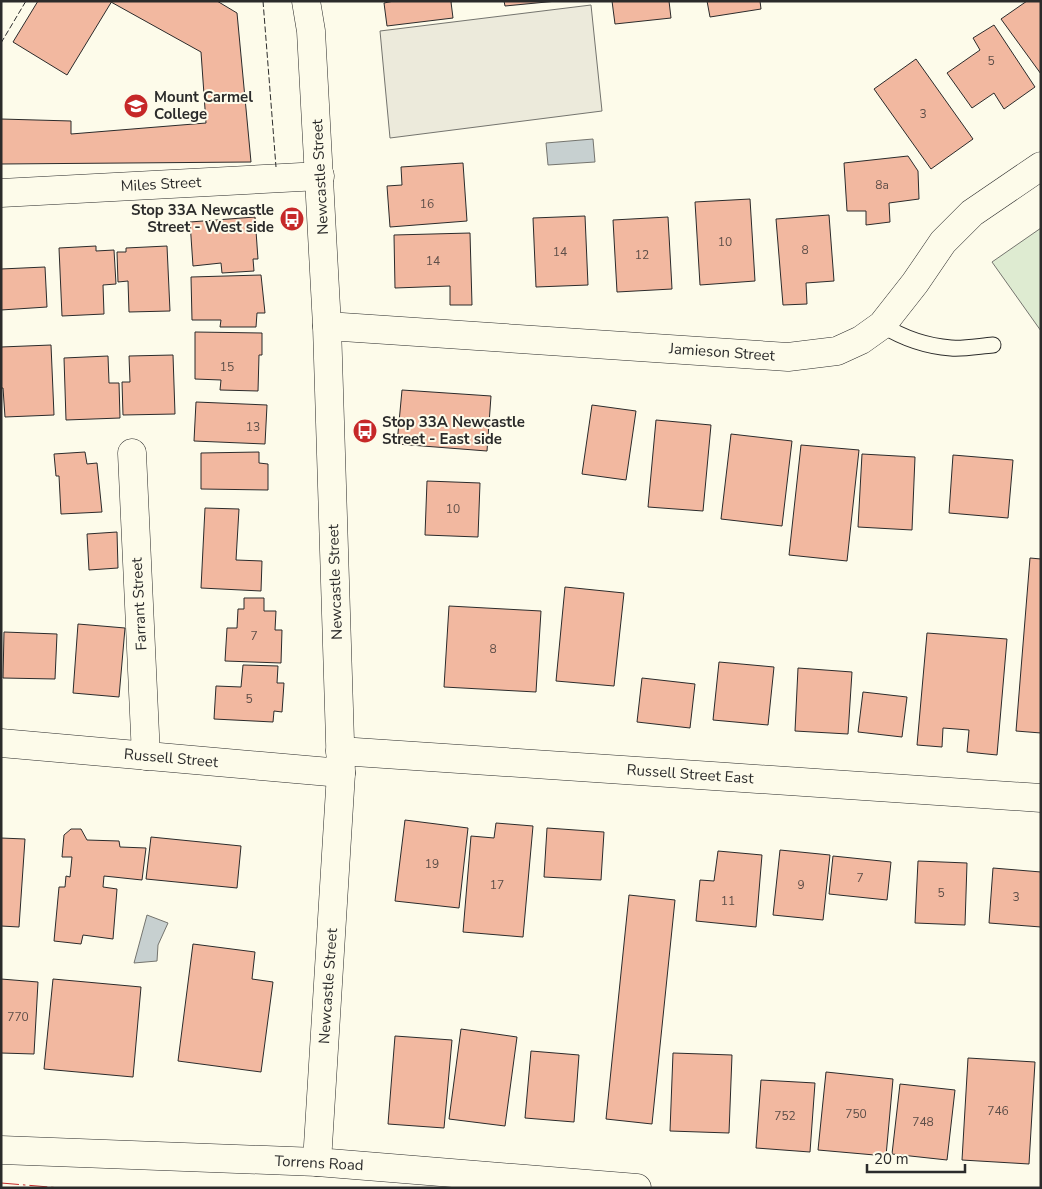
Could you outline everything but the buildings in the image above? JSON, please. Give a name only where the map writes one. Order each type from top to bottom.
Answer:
[{"type":"street","name":"Newcastle Street","points":[[306,1],[312,31],[327,326],[340,762],[317,1162]]},
{"type":"street","name":"Jamieson Street","points":[[327,326],[788,357],[837,351],[861,340],[882,325],[916,283],[943,242],[972,213],[1041,166]]},
{"type":"street","name":"Miles Street","points":[[1,193],[320,176]]},
{"type":"street","name":"Farrant Street","points":[[132,453],[146,756]]},
{"type":"street","name":"Russell Street","points":[[1,744],[146,756],[340,762]]},
{"type":"street","name":"Russell Street East","points":[[340,762],[1041,798]]},
{"type":"street","name":"Torrens Road","points":[[1,1150],[317,1162],[637,1188]]},
{"type":"lane","points":[[882,325],[900,336],[915,341],[952,348],[993,344]]},
{"type":"green space","points":[[1041,228],[1041,331],[992,262]]},
{"type":"shaded area","points":[[591,5],[602,111],[390,138],[380,31]]},
{"type":"shaded area","points":[[593,139],[595,162],[548,165],[546,143]]},
{"type":"shaded area","points":[[147,915],[168,923],[158,945],[157,961],[134,963]]},
{"type":"fence","points":[[1,43],[26,1]]},
{"type":"fence","points":[[263,1],[276,167]]},
{"type":"power","points":[[1,1183],[61,1188]]},
{"type":"place","name":"Mount Carmel College","points":[[136,106]]},
{"type":"place","name":"Stop 33A Newcastle Street - West side","points":[[292,219]]},
{"type":"place","name":"Stop 33A Newcastle Street - East side","points":[[365,431]]}]
